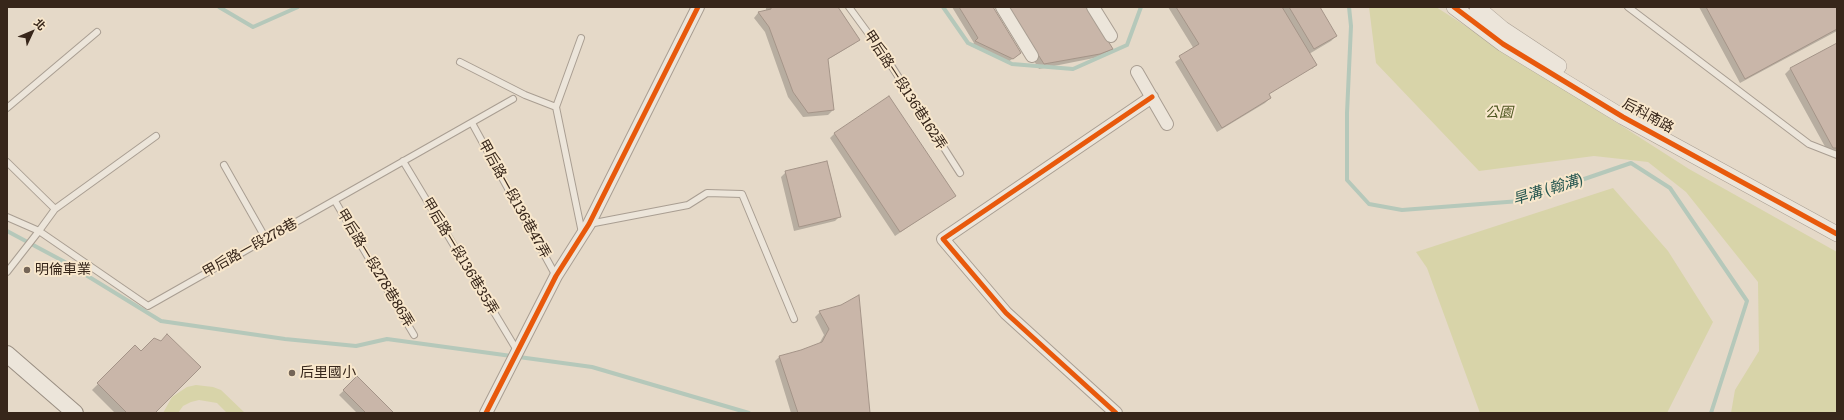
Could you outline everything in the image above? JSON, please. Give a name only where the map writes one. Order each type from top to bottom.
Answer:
[{"type":"main road","points":[[7,354],[68,411]]},
{"type":"street","points":[[486,413],[556,276],[586,229],[698,7]]},
{"type":"street","points":[[1002,7],[1032,56]]},
{"type":"street","points":[[1093,7],[1111,36]]},
{"type":"street","name":"后科南路","points":[[1454,7],[1503,44],[1623,117],[1837,234]]},
{"type":"street","name":"后科南路","points":[[1477,7],[1503,29],[1563,69],[1700,148],[1837,222]]},
{"type":"street","points":[[1137,72],[1167,124]]},
{"type":"street","points":[[1116,413],[1006,313],[943,239],[1152,97]]},
{"type":"lane","name":"甲后路一段136巷162弄","points":[[849,7],[887,59],[960,173]]},
{"type":"lane","points":[[1628,7],[1809,144],[1837,155]]},
{"type":"lane","points":[[7,108],[97,32]]},
{"type":"lane","points":[[581,38],[556,107],[586,229],[688,205],[707,193],[742,194],[794,319]]},
{"type":"lane","points":[[460,62],[525,94],[556,107]]},
{"type":"lane","name":"甲后路一段278巷","points":[[39,231],[148,306],[513,99]]},
{"type":"lane","name":"甲后路一段136巷47弄","points":[[472,123],[556,276]]},
{"type":"lane","points":[[7,272],[55,209],[156,136]]},
{"type":"lane","name":"甲后路一段136巷35弄","points":[[403,161],[516,356]]},
{"type":"lane","points":[[7,162],[55,209]]},
{"type":"lane","points":[[224,165],[266,239]]},
{"type":"lane","name":"甲后路一段278巷86弄","points":[[335,201],[414,335]]},
{"type":"lane","points":[[7,217],[39,231]]},
{"type":"green space","name":"公園","points":[[1369,7],[1436,7],[1689,169],[1837,252],[1837,413],[1731,413],[1735,390],[1759,351],[1758,282],[1686,192],[1648,162],[1594,156],[1479,171],[1376,63]]},
{"type":"green space","points":[[1613,188],[1668,251],[1713,322],[1667,413],[1480,413],[1427,268],[1416,252]]},
{"type":"green space","points":[[196,385],[213,387],[221,390],[245,413],[227,413],[217,403],[199,400],[183,406],[178,413],[163,413],[172,397],[187,387]]},
{"type":"building","points":[[771,7],[838,7],[860,40],[828,59],[834,110],[808,113],[793,92],[769,27],[758,12],[771,9]]},
{"type":"building","points":[[959,7],[993,7],[1021,53],[1013,59],[975,41],[978,38]]},
{"type":"building","points":[[1008,7],[1087,7],[1113,49],[1100,54],[1044,64]]},
{"type":"building","points":[[1176,7],[1282,7],[1317,65],[1269,94],[1271,98],[1222,128],[1179,56],[1199,44]]},
{"type":"building","points":[[1289,7],[1320,7],[1337,36],[1314,49]]},
{"type":"building","points":[[1706,7],[1837,7],[1837,29],[1745,79]]},
{"type":"building","points":[[1837,43],[1837,148],[1833,148],[1790,68]]},
{"type":"building","points":[[889,96],[956,196],[900,232],[834,133]]},
{"type":"building","points":[[827,161],[841,217],[799,227],[785,171]]},
{"type":"building","points":[[859,295],[870,413],[798,413],[779,356],[822,342],[829,329],[819,311],[841,305]]},
{"type":"building","points":[[167,334],[201,367],[155,413],[127,413],[97,383],[135,345],[141,351],[154,338],[161,341]]},
{"type":"building","points":[[357,376],[394,413],[366,413],[343,390]]},
{"type":"waterway","name":"旱溝 (翰溝)","points":[[219,7],[253,27],[298,7]]},
{"type":"waterway","name":"旱溝 (翰溝)","points":[[943,7],[968,43],[1012,64],[1073,69],[1127,45],[1141,7]]},
{"type":"waterway","name":"旱溝 (翰溝)","points":[[1349,7],[1351,26],[1347,113],[1347,180],[1369,204],[1402,210],[1520,201],[1631,163],[1670,188],[1747,301],[1711,413]]},
{"type":"waterway","points":[[7,231],[63,261],[161,321],[285,339],[356,346],[387,339],[592,367],[749,413]]},
{"type":"cycle path","points":[[486,413],[556,276],[589,224],[698,7]]},
{"type":"cycle path","points":[[1454,7],[1503,44],[1623,117],[1837,234]]},
{"type":"cycle path","points":[[1116,413],[1006,313],[943,239],[1152,97]]},
{"type":"place","name":"明倫車業","points":[[27,270]]},
{"type":"place","name":"后里國小","points":[[292,373]]}]
